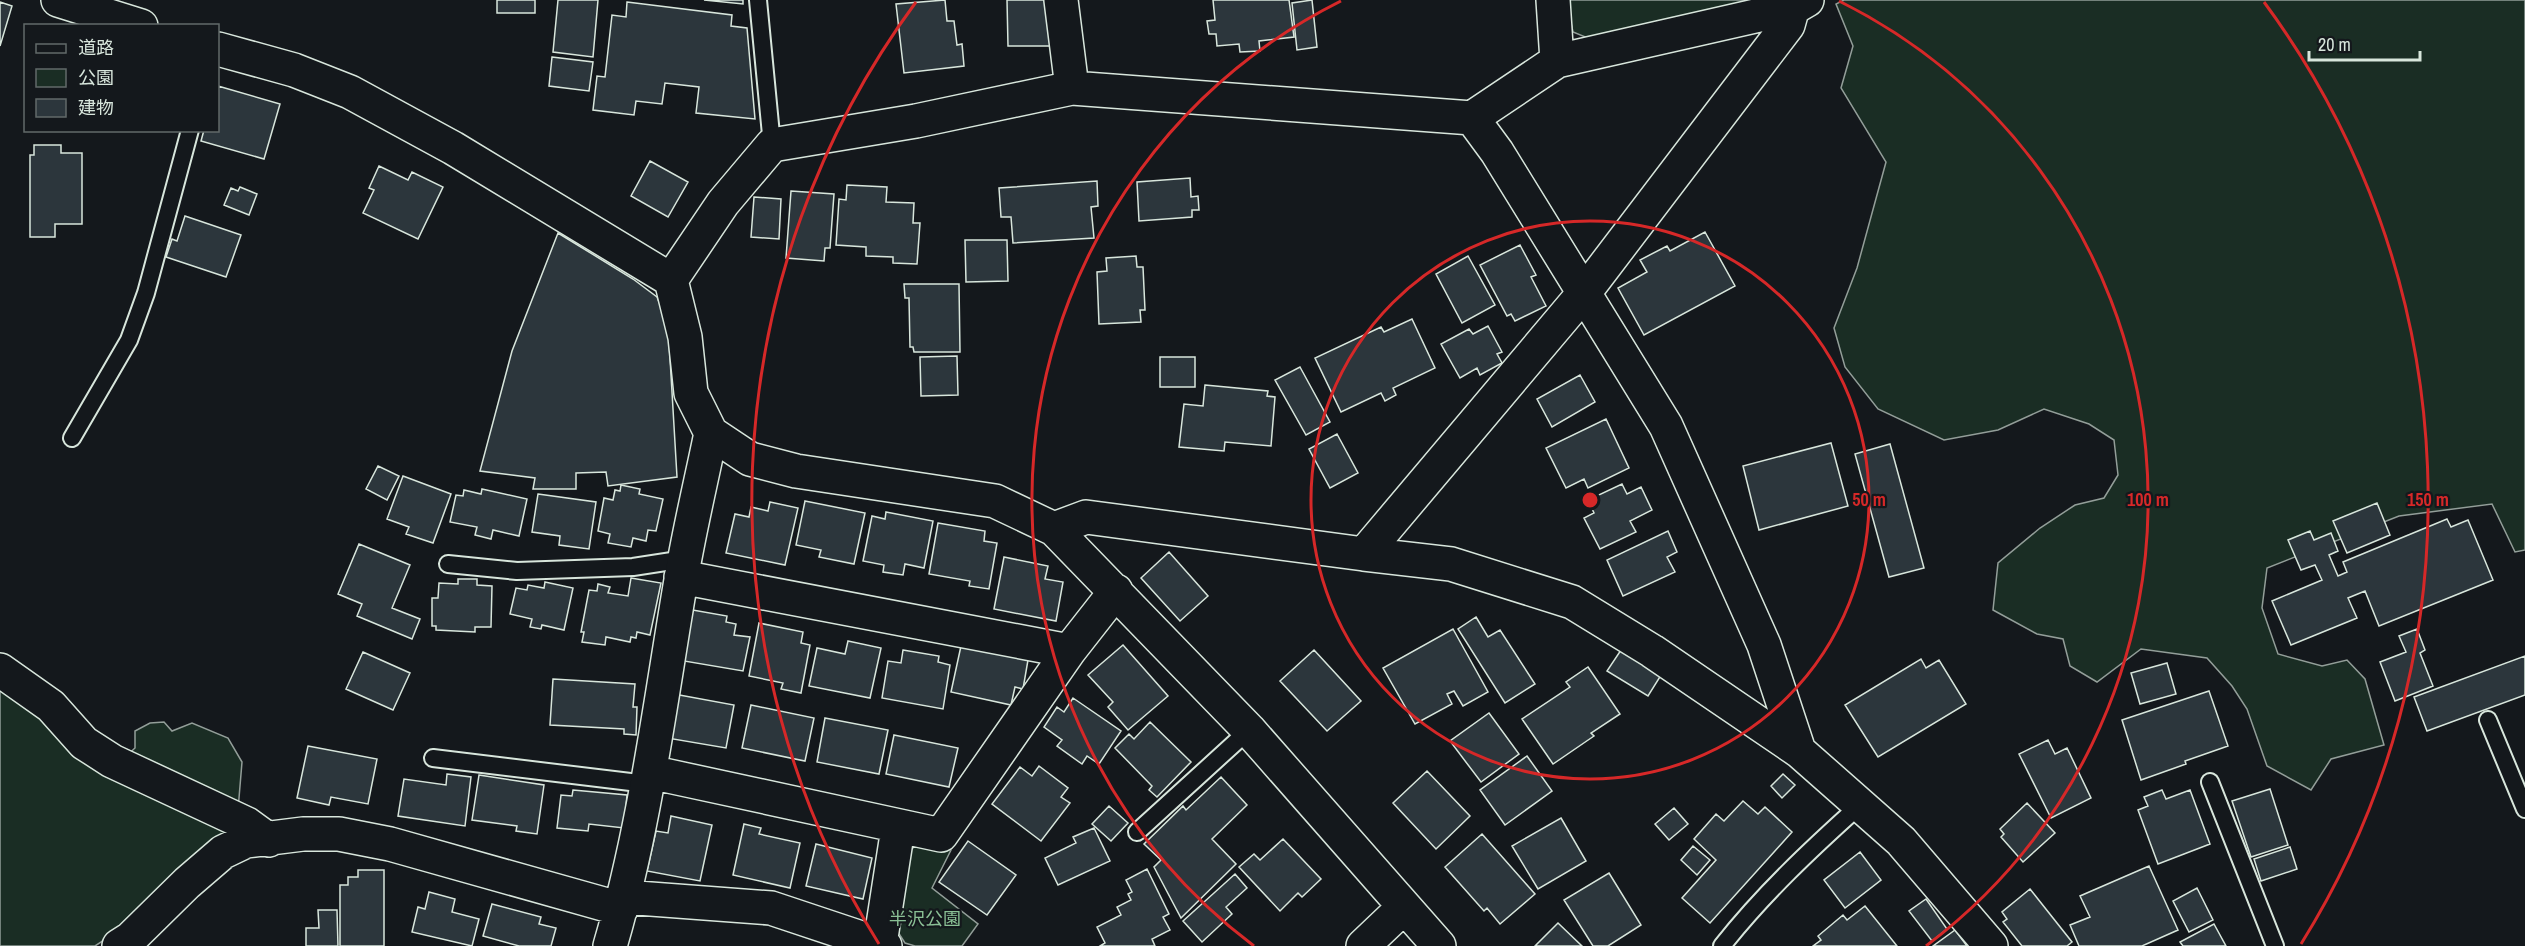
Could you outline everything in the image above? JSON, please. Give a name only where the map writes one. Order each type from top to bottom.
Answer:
[{"type":"street","points":[[58,0],[135,24]]},
{"type":"street","points":[[149,24],[150,0]]},
{"type":"street","points":[[1061,0],[1072,88]]},
{"type":"street","points":[[1553,0],[1557,61]]},
{"type":"street","points":[[671,280],[723,203],[772,145],[916,121],[1072,88],[1472,118],[1557,61],[1799,2]]},
{"type":"street","points":[[1364,554],[1584,293],[1788,25],[1799,2]]},
{"type":"street","points":[[219,49],[294,70],[350,92],[453,148],[671,280],[685,338],[691,393],[711,434],[750,459],[796,471],[995,501],[1054,529],[1249,730],[1439,946]]},
{"type":"street","points":[[1472,118],[1497,152],[1666,426],[1764,645],[1799,751]]},
{"type":"street","points":[[610,946],[622,903],[649,778],[683,568],[711,434]]},
{"type":"street","points":[[1054,529],[1086,517],[1451,564],[1572,602],[1652,651],[1799,751],[1901,840],[1991,946]]},
{"type":"street","points":[[683,568],[1069,651]]},
{"type":"street","points":[[649,778],[941,835],[1069,651],[1116,591]]},
{"type":"street","points":[[0,670],[51,706],[84,743],[112,761],[247,824],[269,840]]},
{"type":"street","points":[[119,946],[130,939],[187,883],[223,852],[246,841],[269,840],[303,834],[339,834],[390,844],[622,903],[771,908],[883,945],[898,828]]},
{"type":"street","points":[[1363,946],[1404,907]]},
{"type":"lane","points":[[758,0],[772,145]]},
{"type":"lane","points":[[72,438],[129,340],[146,293],[189,132]]},
{"type":"lane","points":[[448,564],[518,571],[633,567],[683,568]]},
{"type":"lane","points":[[2488,720],[2525,809]]},
{"type":"lane","points":[[1137,832],[1249,730]]},
{"type":"lane","points":[[433,758],[649,778]]},
{"type":"lane","points":[[2210,782],[2275,946]]},
{"type":"lane","points":[[1722,946],[1746,916],[1814,845],[1860,805]]},
{"type":"green space","points":[[1566,0],[1774,0],[1595,41],[1573,32]]},
{"type":"green space","points":[[1844,0],[2525,0],[2525,550],[2515,552],[2492,504],[2399,516],[2267,568],[2262,608],[2278,654],[2322,666],[2347,660],[2365,679],[2384,745],[2331,759],[2311,790],[2267,766],[2247,709],[2232,686],[2207,658],[2141,649],[2097,682],[2070,666],[2063,639],[2037,634],[1993,610],[1998,563],[2040,528],[2075,505],[2104,498],[2118,475],[2114,440],[2089,424],[2044,409],[1998,430],[1944,440],[1878,409],[1845,367],[1834,328],[1857,268],[1886,162],[1841,88],[1853,46],[1836,4]]},
{"type":"green space","points":[[0,689],[111,770],[135,748],[135,731],[150,723],[164,722],[172,731],[192,723],[228,738],[242,762],[238,810],[229,828],[206,853],[115,933],[95,946],[0,946]]},
{"type":"green space","name":"半沢公園","points":[[922,842],[951,850],[932,888],[978,924],[962,946],[915,946],[905,943],[894,926],[907,852]]},
{"type":"building","points":[[497,0],[535,0],[535,13],[497,13]]},
{"type":"building","points":[[558,0],[598,0],[593,57],[553,52]]},
{"type":"building","points":[[704,0],[743,0],[743,4]]},
{"type":"building","points":[[945,0],[947,21],[954,21],[957,45],[962,44],[964,66],[904,73],[896,4]]},
{"type":"building","points":[[1007,0],[1052,0],[1053,46],[1008,46]]},
{"type":"building","points":[[1213,0],[1289,0],[1294,37],[1259,41],[1260,51],[1240,52],[1239,44],[1217,46],[1216,34],[1209,34],[1207,21],[1215,20]]},
{"type":"building","points":[[1312,0],[1317,47],[1297,50],[1292,3]]},
{"type":"building","points":[[0,2],[12,6],[0,46]]},
{"type":"building","points":[[627,2],[732,15],[731,26],[747,28],[755,119],[696,113],[699,87],[665,83],[662,104],[636,101],[634,115],[593,110],[597,76],[605,77],[612,15],[626,17]]},
{"type":"building","points":[[552,57],[593,62],[589,91],[549,86]]},
{"type":"building","points":[[219,86],[280,104],[264,159],[201,141],[203,132],[219,132]]},
{"type":"building","points":[[34,145],[61,145],[61,153],[82,153],[82,224],[55,224],[55,237],[30,237],[30,155],[34,155]]},
{"type":"building","points":[[650,161],[688,182],[668,217],[631,196]]},
{"type":"building","points":[[379,166],[408,180],[412,172],[443,187],[418,239],[363,213],[374,190],[369,188]]},
{"type":"building","points":[[1190,178],[1191,197],[1198,196],[1199,210],[1192,210],[1192,217],[1139,221],[1137,182]]},
{"type":"building","points":[[1097,181],[1098,206],[1091,207],[1094,238],[1013,243],[1011,217],[1001,217],[999,188]]},
{"type":"building","points":[[847,185],[887,187],[886,202],[914,203],[913,223],[920,223],[917,264],[893,263],[893,257],[866,256],[866,247],[836,245],[839,199],[846,200]]},
{"type":"building","points":[[240,187],[257,194],[249,215],[224,205],[231,188],[238,191]]},
{"type":"building","points":[[791,191],[834,194],[830,248],[825,248],[824,261],[786,258]]},
{"type":"building","points":[[754,197],[781,199],[779,239],[751,237]]},
{"type":"building","points":[[185,216],[241,235],[226,277],[166,257],[172,239],[177,241]]},
{"type":"building","points":[[1705,232],[1735,286],[1644,335],[1618,288],[1647,272],[1640,260],[1667,246],[1670,251]]},
{"type":"building","points":[[558,233],[633,279],[657,297],[668,324],[677,477],[608,486],[606,472],[576,473],[576,489],[533,489],[535,478],[480,471],[512,351]]},
{"type":"building","points":[[965,240],[1007,240],[1008,281],[966,282]]},
{"type":"building","points":[[1520,245],[1536,275],[1531,277],[1546,306],[1515,321],[1511,314],[1507,316],[1480,265]]},
{"type":"building","points":[[1136,256],[1137,267],[1143,267],[1145,310],[1140,310],[1141,322],[1099,324],[1097,272],[1107,271],[1106,258]]},
{"type":"building","points":[[1468,256],[1495,305],[1462,323],[1436,274]]},
{"type":"building","points":[[904,284],[959,284],[960,352],[914,352],[913,347],[910,347],[909,298],[905,298]]},
{"type":"building","points":[[1412,319],[1435,368],[1393,388],[1396,395],[1385,401],[1381,393],[1341,412],[1315,358],[1381,327],[1384,332]]},
{"type":"building","points":[[1488,326],[1502,352],[1497,354],[1502,363],[1480,375],[1477,368],[1460,378],[1441,344],[1469,329],[1473,334]]},
{"type":"building","points":[[957,356],[958,395],[921,396],[920,357]]},
{"type":"building","points":[[1160,357],[1195,357],[1195,387],[1160,387]]},
{"type":"building","points":[[1300,367],[1330,422],[1306,435],[1275,380]]},
{"type":"building","points":[[1580,375],[1595,402],[1552,427],[1537,399]]},
{"type":"building","points":[[1205,385],[1268,391],[1267,396],[1275,397],[1271,446],[1225,442],[1224,451],[1179,447],[1184,404],[1203,406]]},
{"type":"building","points":[[1606,419],[1629,468],[1588,488],[1584,479],[1566,488],[1546,448]]},
{"type":"building","points":[[1337,434],[1358,473],[1330,488],[1309,449]]},
{"type":"building","points":[[1831,443],[1848,506],[1759,530],[1743,466]]},
{"type":"building","points":[[1890,444],[1924,568],[1889,577],[1855,454]]},
{"type":"building","points":[[378,466],[399,476],[387,500],[366,489]]},
{"type":"building","points":[[403,476],[451,494],[433,543],[406,534],[409,527],[387,519]]},
{"type":"building","points":[[1622,484],[1627,494],[1641,487],[1652,510],[1630,521],[1636,532],[1600,549],[1584,518],[1594,513],[1588,500]]},
{"type":"building","points":[[621,485],[640,489],[639,494],[663,499],[656,531],[648,530],[646,541],[633,538],[631,547],[608,543],[610,534],[598,531],[604,498],[613,500],[615,490],[620,491]]},
{"type":"building","points":[[482,489],[527,499],[519,536],[493,530],[491,539],[475,535],[477,527],[450,522],[456,495],[463,496],[464,490],[481,494]]},
{"type":"building","points":[[538,494],[596,502],[589,549],[559,545],[560,536],[532,532]]},
{"type":"building","points":[[805,501],[865,513],[854,564],[819,557],[821,550],[796,545]]},
{"type":"building","points":[[770,502],[798,508],[785,565],[726,553],[735,514],[749,517],[751,507],[768,511]]},
{"type":"building","points":[[2377,503],[2390,535],[2347,553],[2333,521]]},
{"type":"building","points":[[886,512],[933,521],[924,568],[905,564],[903,575],[883,572],[884,565],[863,561],[872,516],[885,519]]},
{"type":"building","points":[[2447,519],[2451,527],[2468,520],[2493,580],[2379,626],[2365,591],[2348,598],[2357,618],[2291,645],[2272,601],[2322,580],[2315,565],[2301,570],[2288,540],[2310,531],[2314,540],[2331,533],[2338,551],[2329,555],[2338,576],[2347,572],[2343,562]]},
{"type":"building","points":[[938,523],[985,531],[984,541],[997,543],[989,589],[969,586],[970,581],[929,574]]},
{"type":"building","points":[[1668,531],[1677,552],[1667,557],[1675,572],[1623,596],[1607,560]]},
{"type":"building","points":[[359,544],[410,565],[392,608],[420,619],[412,639],[357,616],[362,604],[338,594]]},
{"type":"building","points":[[1169,552],[1208,596],[1180,621],[1141,578]]},
{"type":"building","points":[[1004,557],[1048,566],[1045,579],[1063,582],[1056,621],[994,609]]},
{"type":"building","points":[[631,578],[661,583],[650,635],[637,632],[636,638],[631,637],[630,642],[606,637],[605,645],[582,642],[584,632],[581,632],[589,590],[597,591],[598,584],[610,587],[608,593],[628,596]]},
{"type":"building","points":[[458,579],[477,579],[477,585],[492,586],[491,627],[475,627],[475,632],[436,630],[436,626],[432,626],[432,598],[438,598],[439,583],[458,584]]},
{"type":"building","points":[[545,582],[573,588],[564,630],[542,625],[541,629],[530,627],[532,619],[510,614],[516,588],[527,590],[528,585],[544,588]]},
{"type":"building","points":[[687,609],[727,616],[726,622],[736,624],[734,635],[750,637],[743,671],[678,660]]},
{"type":"building","points":[[1476,617],[1488,637],[1500,630],[1535,684],[1505,703],[1458,629]]},
{"type":"building","points":[[759,623],[803,632],[801,643],[810,645],[801,693],[781,689],[783,683],[749,676]]},
{"type":"building","points":[[1453,629],[1488,692],[1463,706],[1454,691],[1447,694],[1452,704],[1415,724],[1383,668]]},
{"type":"building","points":[[2417,629],[2425,650],[2420,653],[2433,686],[2395,701],[2380,662],[2406,652],[2399,636]]},
{"type":"building","points":[[848,641],[881,648],[870,698],[809,686],[817,648],[845,654]]},
{"type":"building","points":[[1123,645],[1168,696],[1128,730],[1108,707],[1113,702],[1088,675]]},
{"type":"building","points":[[961,646],[1028,660],[1023,689],[1015,687],[1011,705],[951,692]]},
{"type":"building","points":[[1623,647],[1663,672],[1648,696],[1607,671]]},
{"type":"building","points":[[903,650],[939,656],[938,662],[950,665],[943,709],[882,698],[888,661],[901,663]]},
{"type":"building","points":[[1314,650],[1361,701],[1327,731],[1280,681]]},
{"type":"building","points":[[363,652],[410,673],[393,710],[346,689]]},
{"type":"building","points":[[2525,656],[2525,695],[2427,731],[2414,697]]},
{"type":"building","points":[[1921,659],[1926,668],[1939,660],[1966,704],[1878,757],[1845,705]]},
{"type":"building","points":[[2167,663],[2176,694],[2140,704],[2131,673]]},
{"type":"building","points":[[1588,667],[1620,714],[1591,733],[1594,736],[1553,764],[1522,719],[1570,687],[1566,682]]},
{"type":"building","points":[[553,679],[635,684],[633,707],[637,707],[636,735],[624,734],[624,729],[550,725]]},
{"type":"building","points":[[2209,691],[2228,746],[2141,780],[2122,720]]},
{"type":"building","points":[[674,694],[734,705],[726,748],[667,738]]},
{"type":"building","points":[[1073,698],[1121,731],[1099,764],[1087,756],[1082,764],[1057,746],[1062,740],[1044,727],[1057,707],[1064,712]]},
{"type":"building","points":[[751,705],[814,718],[805,761],[742,748]]},
{"type":"building","points":[[1489,713],[1519,754],[1481,782],[1450,741]]},
{"type":"building","points":[[825,718],[888,730],[879,774],[817,762]]},
{"type":"building","points":[[1150,722],[1191,762],[1157,797],[1149,790],[1152,786],[1115,748],[1129,734],[1134,739]]},
{"type":"building","points":[[894,735],[958,748],[949,787],[886,774]]},
{"type":"building","points":[[2048,740],[2055,754],[2067,748],[2091,798],[2051,818],[2019,754]]},
{"type":"building","points":[[308,746],[377,759],[368,804],[331,797],[329,805],[297,798]]},
{"type":"building","points":[[1527,756],[1552,791],[1505,825],[1480,790]]},
{"type":"building","points":[[1039,766],[1068,788],[1061,797],[1070,803],[1041,841],[992,804],[1020,767],[1032,776]]},
{"type":"building","points":[[1427,771],[1470,816],[1436,849],[1393,803]]},
{"type":"building","points":[[447,774],[471,777],[465,826],[398,816],[404,779],[446,785]]},
{"type":"building","points":[[1783,774],[1795,785],[1782,798],[1771,786]]},
{"type":"building","points":[[479,775],[544,785],[537,834],[516,831],[517,826],[472,820]]},
{"type":"building","points":[[1221,777],[1247,805],[1212,839],[1236,864],[1181,918],[1154,867],[1161,860],[1144,844],[1183,806],[1186,810]]},
{"type":"building","points":[[2270,789],[2288,845],[2251,857],[2232,801]]},
{"type":"building","points":[[573,790],[627,795],[624,828],[589,824],[588,831],[557,828],[561,795],[572,796]]},
{"type":"building","points":[[2162,790],[2166,799],[2190,790],[2210,844],[2158,864],[2138,810],[2148,806],[2144,797]]},
{"type":"building","points":[[1743,801],[1758,814],[1765,807],[1792,832],[1710,923],[1682,898],[1716,860],[1694,839],[1716,814],[1724,821]]},
{"type":"building","points":[[2027,803],[2055,833],[2023,862],[2001,837],[2004,834],[2000,829]]},
{"type":"building","points":[[1109,806],[1128,823],[1111,841],[1092,824]]},
{"type":"building","points":[[1674,808],[1688,824],[1669,840],[1655,824]]},
{"type":"building","points":[[671,816],[712,825],[700,881],[647,871],[656,831],[668,833]]},
{"type":"building","points":[[1561,818],[1586,861],[1538,889],[1512,846]]},
{"type":"building","points":[[744,824],[761,828],[759,834],[800,843],[790,888],[733,875]]},
{"type":"building","points":[[1094,828],[1110,861],[1058,885],[1045,858],[1076,843],[1073,837]]},
{"type":"building","points":[[1482,834],[1535,894],[1500,924],[1487,908],[1484,911],[1445,867]]},
{"type":"building","points":[[1283,839],[1321,879],[1302,897],[1298,893],[1280,911],[1239,867],[1254,854],[1260,860]]},
{"type":"building","points":[[968,841],[1016,875],[987,915],[939,882]]},
{"type":"building","points":[[816,844],[872,858],[863,899],[806,886]]},
{"type":"building","points":[[1693,846],[1710,860],[1697,875],[1681,860]]},
{"type":"building","points":[[2290,847],[2297,869],[2261,881],[2254,859]]},
{"type":"building","points":[[1860,852],[1881,880],[1845,908],[1824,880]]},
{"type":"building","points":[[2149,866],[2178,930],[2142,946],[2079,946],[2070,925],[2090,917],[2080,896]]},
{"type":"building","points":[[1147,869],[1169,914],[1163,917],[1170,930],[1152,939],[1155,946],[1100,946],[1105,943],[1097,927],[1121,915],[1117,907],[1131,900],[1128,894],[1132,892],[1126,880]]},
{"type":"building","points":[[358,870],[384,870],[384,946],[340,946],[340,885],[348,885],[348,877],[358,877]]},
{"type":"building","points":[[1609,873],[1641,925],[1608,946],[1593,946],[1564,900]]},
{"type":"building","points":[[1235,874],[1247,888],[1226,907],[1232,914],[1202,942],[1183,921]]},
{"type":"building","points":[[2197,888],[2213,920],[2189,932],[2173,901]]},
{"type":"building","points":[[2030,889],[2072,942],[2067,946],[2022,946],[2003,922],[2007,919],[2002,912]]},
{"type":"building","points":[[429,892],[455,899],[452,912],[479,919],[472,946],[412,932],[418,907],[425,909]]},
{"type":"building","points":[[1926,899],[1947,929],[1932,941],[1909,911]]},
{"type":"building","points":[[492,904],[541,917],[539,924],[556,928],[551,946],[519,946],[483,936]]},
{"type":"building","points":[[1865,906],[1897,946],[1813,946],[1821,940],[1818,936],[1843,915],[1847,920]]},
{"type":"building","points":[[318,910],[337,910],[338,946],[306,946],[306,928],[319,928]]},
{"type":"building","points":[[1558,923],[1582,946],[1535,946]]},
{"type":"building","points":[[2214,924],[2226,946],[2183,946],[2180,942]]},
{"type":"building","points":[[1955,930],[1967,946],[1933,946]]}]
